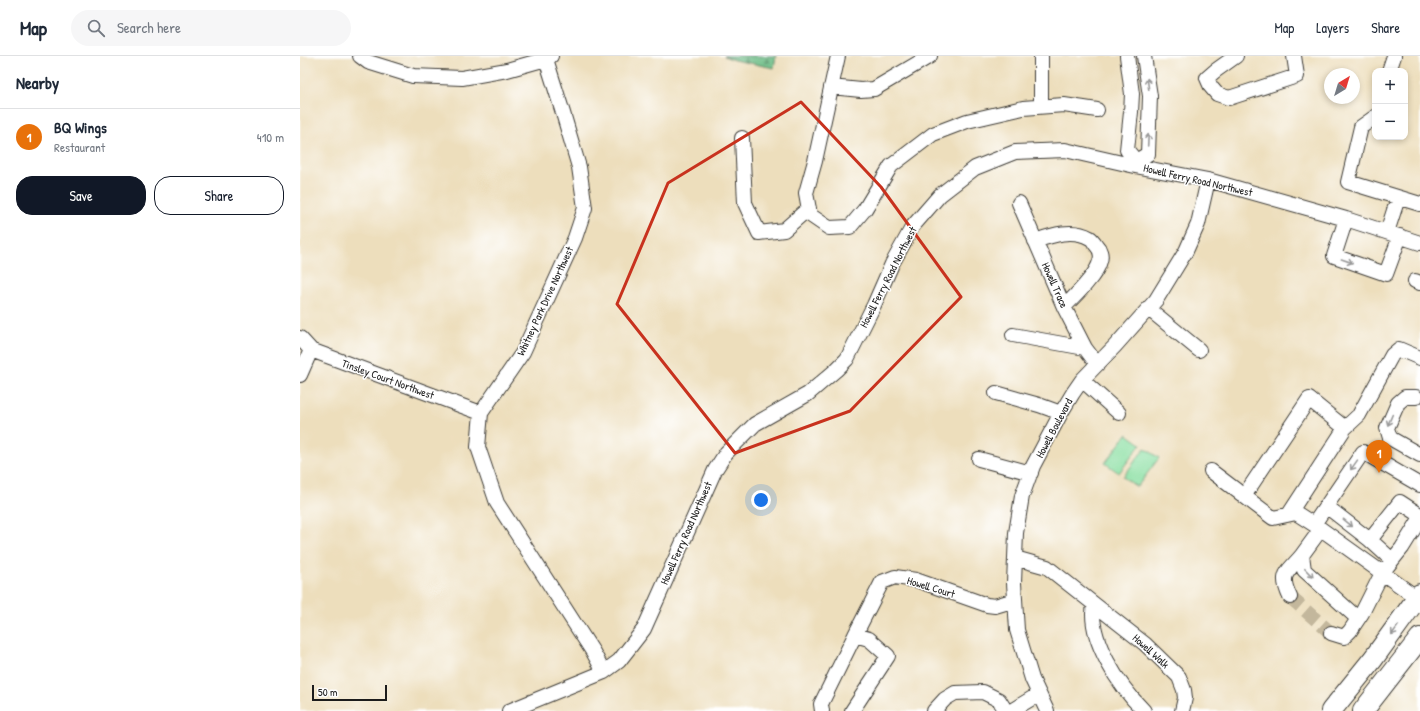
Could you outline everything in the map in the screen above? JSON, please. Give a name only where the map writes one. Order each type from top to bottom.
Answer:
[{"type":"highway","points":[[1332,711],[1419,598]]},
{"type":"highway","points":[[1363,711],[1420,638]]},
{"type":"street","points":[[360,56],[368,62],[413,76],[462,78],[507,70],[548,58]]},
{"type":"street","points":[[838,56],[816,161],[806,193],[810,215],[829,228],[850,227],[865,209],[891,166],[933,134],[967,121],[1023,108],[1064,105],[1097,110]]},
{"type":"street","points":[[831,87],[861,90],[874,89],[930,56]]},
{"type":"street","points":[[1041,107],[1042,56]]},
{"type":"street","points":[[1127,56],[1132,94],[1127,150],[1135,163],[1148,154],[1150,96],[1144,56]]},
{"type":"street","points":[[1236,56],[1214,71],[1207,78],[1211,87],[1217,94],[1229,98],[1297,76],[1294,56]]},
{"type":"street","points":[[1391,68],[1394,56]]},
{"type":"street","name":"Whitney Park Drive Northwest","points":[[548,58],[578,167],[585,208],[575,238],[523,352],[481,413],[478,447],[497,503],[593,652],[604,672]]},
{"type":"street","points":[[1131,112],[1150,112]]},
{"type":"street","points":[[1372,119],[1362,127],[1348,182],[1420,204]]},
{"type":"street","points":[[742,138],[745,203],[759,233],[784,230],[809,208]]},
{"type":"street","name":"Howell Ferry Road Northwest","points":[[509,711],[604,672],[619,662],[644,629],[715,470],[726,453],[755,424],[808,394],[836,370],[846,359],[874,305],[892,264],[913,226],[940,195],[975,168],[1016,152],[1065,150],[1135,163],[1208,180],[1346,219],[1420,243]]},
{"type":"street","name":"Howell Boulevard","points":[[1047,711],[1032,679],[1018,630],[1015,600],[1015,558],[1016,533],[1022,496],[1031,473],[1072,393],[1082,380],[1149,309],[1186,251],[1198,224],[1208,180]]},
{"type":"street","points":[[1387,232],[1398,198]]},
{"type":"street","name":"Howell Trace","points":[[1019,203],[1064,307],[1085,348],[1097,364]]},
{"type":"street","points":[[1346,219],[1334,256],[1386,274],[1400,236]]},
{"type":"street","points":[[1035,240],[1056,234],[1075,233],[1090,238],[1100,250],[1100,261],[1094,273],[1076,296],[1064,307]]},
{"type":"street","points":[[1149,309],[1200,350]]},
{"type":"street","points":[[1013,335],[1085,348]]},
{"type":"street","name":"Tinsley Court Northwest","points":[[300,338],[312,350],[481,413]]},
{"type":"street","points":[[300,375],[312,350]]},
{"type":"street","points":[[1289,514],[1345,428],[1359,415],[1392,355],[1399,350],[1420,358]]},
{"type":"street","points":[[1082,380],[1119,413]]},
{"type":"street","points":[[996,393],[1061,413]]},
{"type":"street","points":[[1419,395],[1405,397],[1398,403],[1387,428],[1390,438],[1420,455]]},
{"type":"street","points":[[1244,496],[1309,399],[1345,428]]},
{"type":"street","points":[[1290,597],[1285,585],[1285,575],[1302,555],[1318,527],[1326,506],[1363,452],[1420,485]]},
{"type":"street","points":[[979,459],[1031,473]]},
{"type":"street","points":[[1211,471],[1273,518],[1296,513],[1419,598]]},
{"type":"street","points":[[1370,540],[1400,502],[1420,515]]},
{"type":"street","points":[[1326,506],[1370,540],[1392,560]]},
{"type":"street","points":[[1331,633],[1344,637],[1350,632],[1362,613],[1382,572],[1402,548],[1420,519]]},
{"type":"street","points":[[1302,555],[1304,570],[1355,616],[1362,613]]},
{"type":"street","name":"Howell Walk","points":[[1015,558],[1047,567],[1145,644],[1179,677],[1184,690],[1185,698],[1182,711]]},
{"type":"street","name":"Howell Court","points":[[822,711],[821,704],[882,582],[895,577],[916,580],[995,606],[1015,600]]},
{"type":"street","points":[[1094,604],[1094,624],[1108,662],[1122,687],[1144,711]]},
{"type":"street","points":[[852,711],[888,656],[869,639],[855,635]]},
{"type":"street","points":[[934,711],[945,698],[955,694],[984,692],[999,700],[1006,711]]},
{"type":"street","points":[[1011,711],[1039,694]]},
{"type":"highlighted area","points":[[801,102],[881,187],[961,297],[850,411],[735,453],[617,304],[668,183]]},
{"type":"green space","points":[[724,56],[776,56],[774,68],[734,60]]},
{"type":"green space","points":[[1127,434],[1141,444],[1119,473],[1105,463]]},
{"type":"green space","points":[[1145,448],[1159,458],[1137,487],[1123,477]]},
{"type":"tunnel","points":[[1290,597],[1331,633]]},
{"type":"place","name":"BQ Wings","points":[[1379,473]]}]
